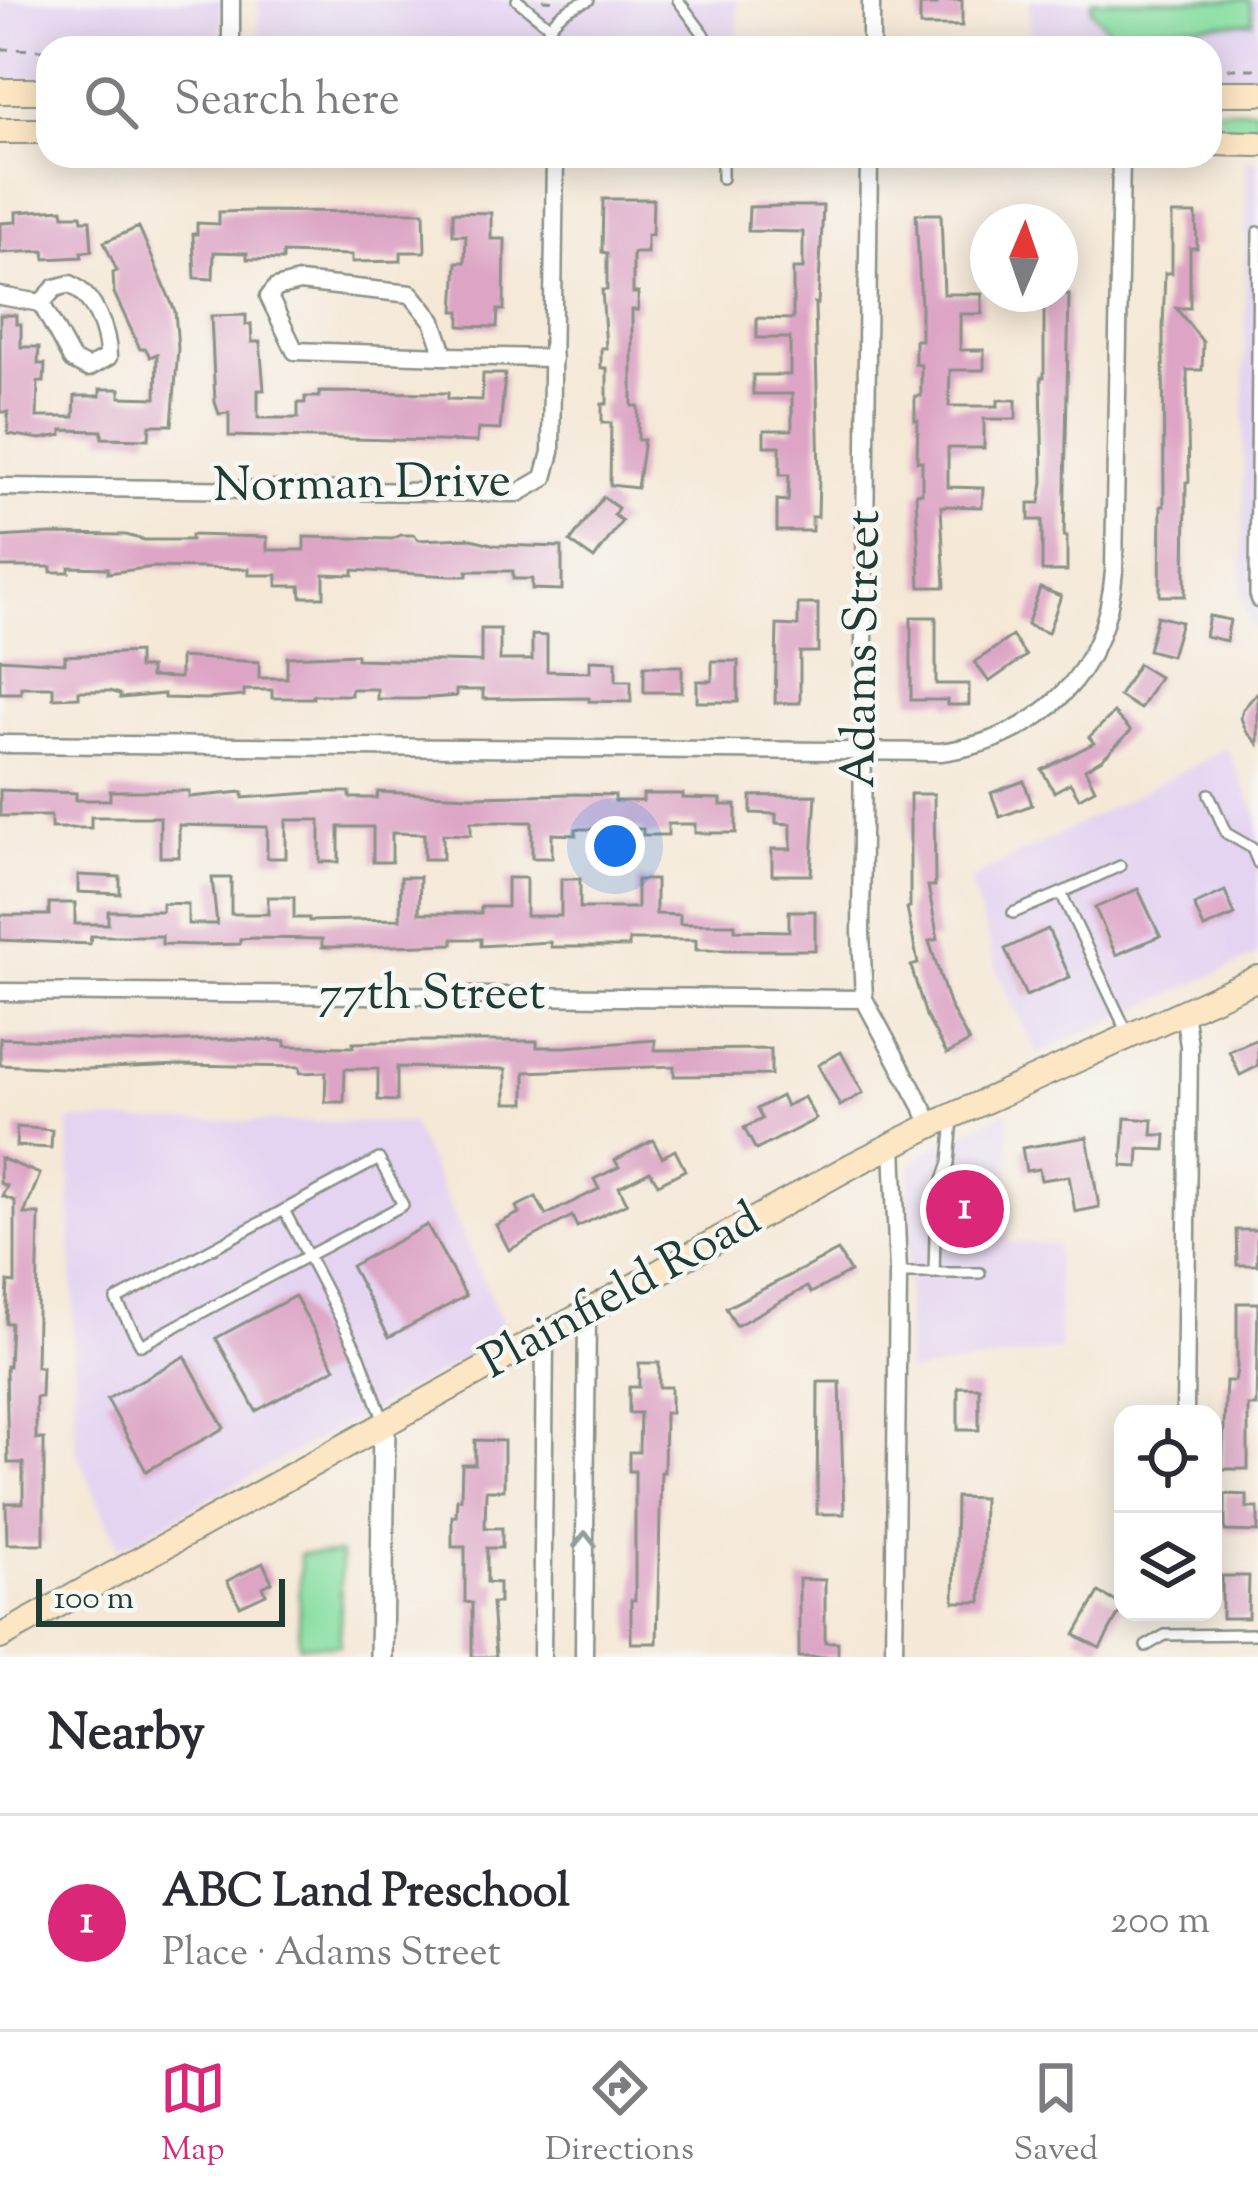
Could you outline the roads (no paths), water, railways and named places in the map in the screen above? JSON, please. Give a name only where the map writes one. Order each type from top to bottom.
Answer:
[{"type":"main road","points":[[0,91],[36,91]]},
{"type":"main road","points":[[1222,93],[1258,93]]},
{"type":"main road","points":[[0,131],[36,131]]},
{"type":"main road","points":[[1222,143],[1258,144]]},
{"type":"main road","name":"Plainfield Road","points":[[0,1637],[893,1145],[1258,977]]},
{"type":"street","points":[[231,0],[231,36]]},
{"type":"street","points":[[871,0],[871,36]]},
{"type":"street","name":"Norman Drive","points":[[0,487],[518,493],[544,478],[551,452],[556,168]]},
{"type":"street","name":"Adams Street","points":[[869,168],[864,999],[943,1120]]},
{"type":"street","points":[[0,744],[941,752],[1003,737],[1051,708],[1077,678],[1108,615],[1114,572],[1120,168]]},
{"type":"street","points":[[445,356],[433,321],[411,294],[299,282],[276,288],[269,296],[295,351],[445,356],[553,358]]},
{"type":"street","points":[[70,284],[82,291],[108,337],[108,357],[88,368],[72,360],[41,303],[55,288],[70,284]]},
{"type":"street","points":[[0,296],[41,303]]},
{"type":"street","name":"77th Street","points":[[0,992],[864,999]]},
{"type":"street","points":[[1184,1011],[1189,1046],[1185,1405]]},
{"type":"street","points":[[893,1145],[898,1274],[894,1657]]},
{"type":"street","points":[[584,1657],[587,1312]]},
{"type":"street","points":[[542,1657],[545,1338]]},
{"type":"street","points":[[381,1657],[385,1424]]},
{"type":"lane","points":[[518,0],[548,25]]},
{"type":"lane","points":[[544,36],[562,10],[590,0]]},
{"type":"lane","points":[[678,0],[705,36]]},
{"type":"lane","points":[[722,168],[722,178]]},
{"type":"lane","points":[[1258,232],[1258,604]]},
{"type":"lane","points":[[1209,794],[1226,833],[1252,848],[1258,863]]},
{"type":"lane","points":[[1013,913],[1120,866]]},
{"type":"lane","points":[[1061,893],[1129,1036]]},
{"type":"lane","points":[[934,1273],[936,1199],[949,1163],[943,1120]]},
{"type":"lane","points":[[379,1160],[403,1205],[308,1256],[141,1345],[116,1300],[379,1160]]},
{"type":"lane","points":[[284,1210],[360,1356],[385,1424]]},
{"type":"lane","points":[[898,1274],[980,1273]]},
{"type":"lane","points":[[1146,1646],[1165,1635],[1258,1634]]},
{"type":"place","name":"ABC Land Preschool","points":[[965,1209]]}]
